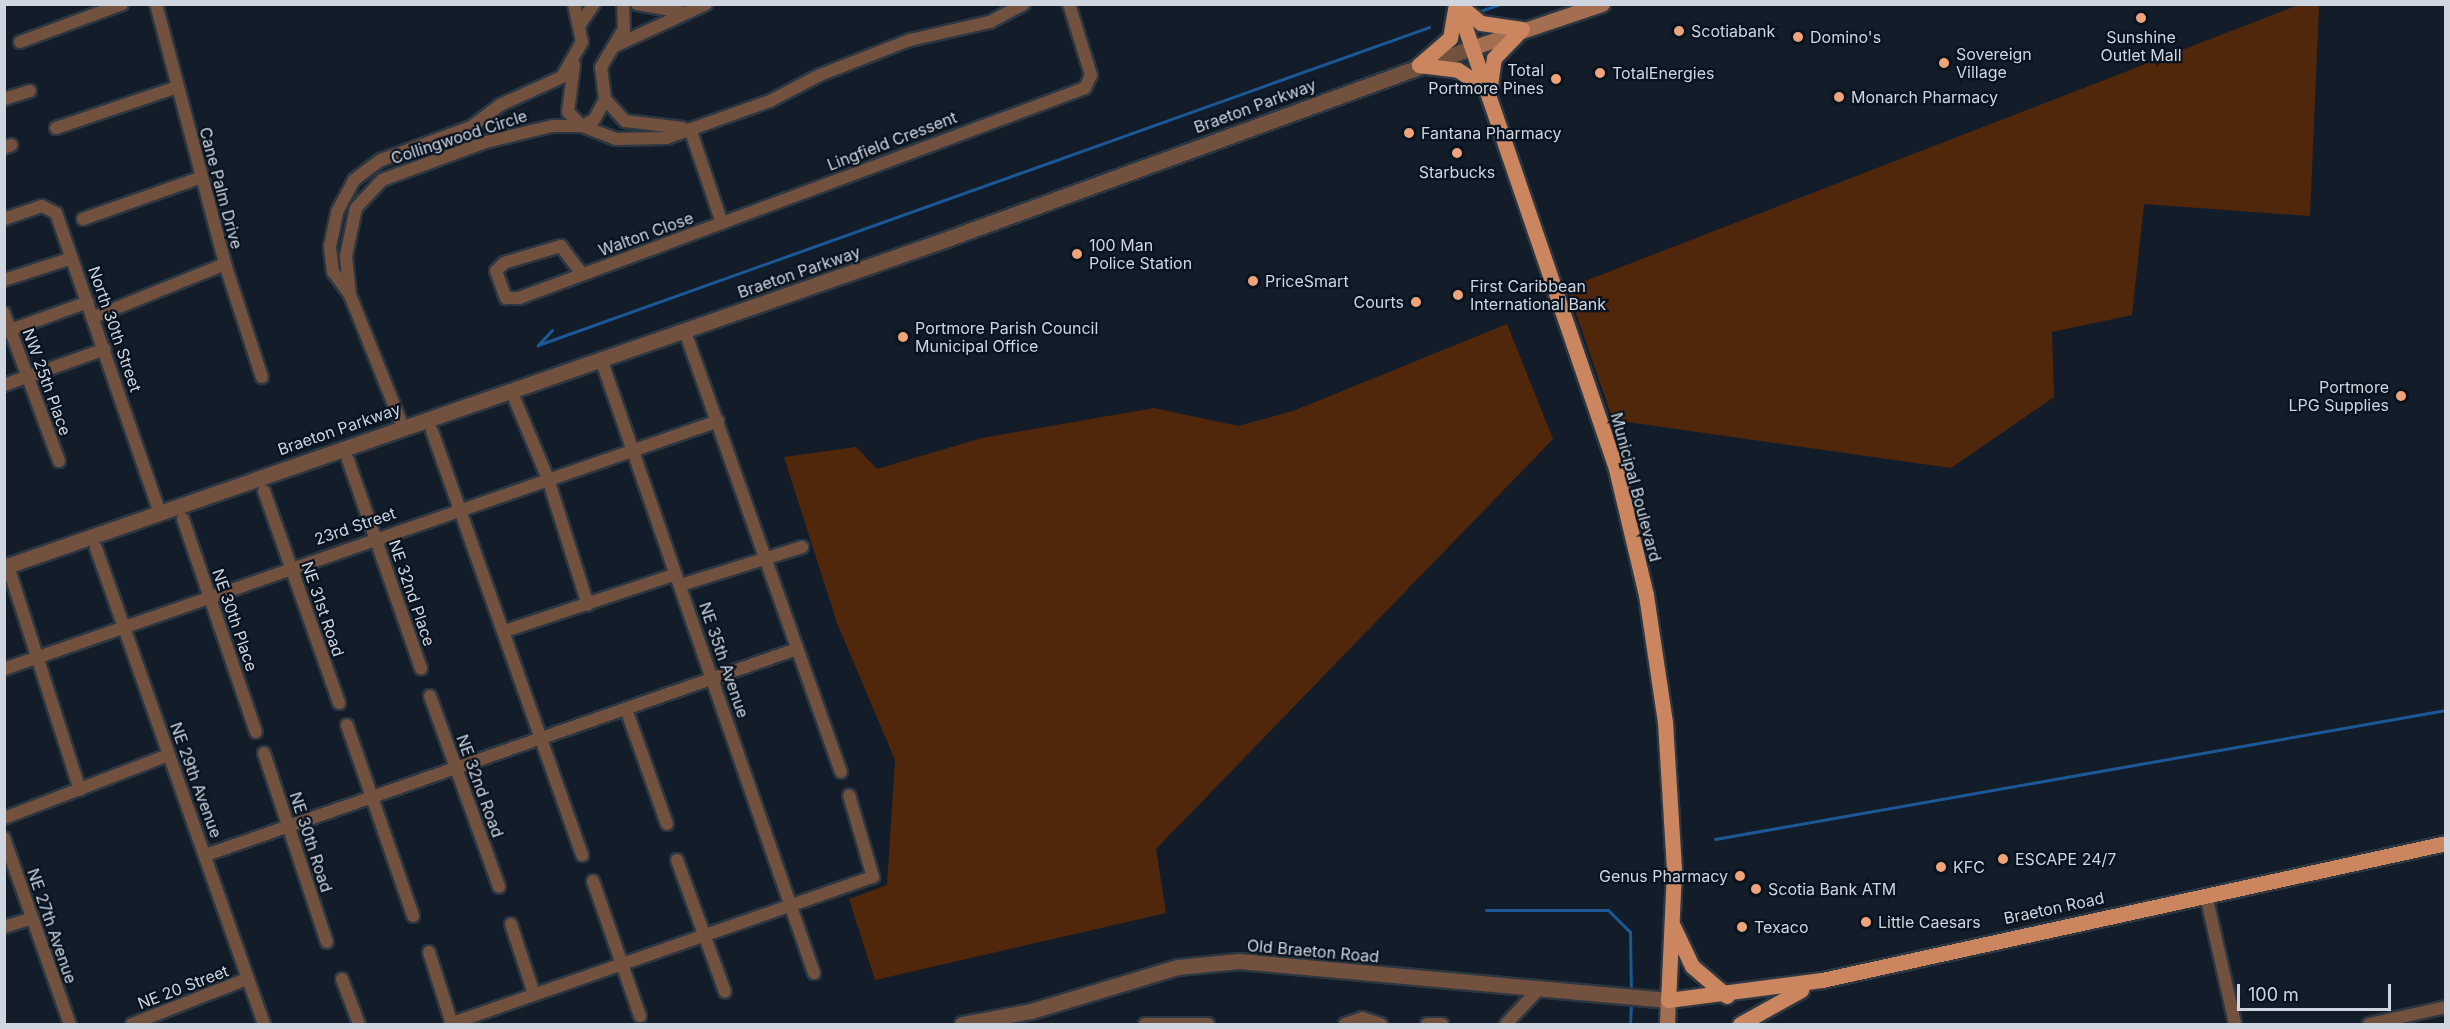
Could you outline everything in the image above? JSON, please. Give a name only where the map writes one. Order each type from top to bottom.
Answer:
[{"type":"main road","points":[[1419,65],[1450,38],[1457,4],[1481,22],[1522,29]]},
{"type":"main road","name":"Municipal Boulevard","points":[[1457,4],[1474,47],[1602,425],[1634,542],[1665,722],[1673,926],[1668,1000]]},
{"type":"main road","name":"Braeton Parkway","points":[[1474,47],[1602,4]]},
{"type":"main road","points":[[1419,65],[1458,70],[1489,91],[1494,58],[1522,29]]},
{"type":"main road","name":"Braeton Road","points":[[1668,1000],[1727,996],[1822,980],[2445,843]]},
{"type":"main road","points":[[1673,926],[1692,966],[1727,996]]},
{"type":"main road","points":[[1740,1024],[1822,980]]},
{"type":"main road","points":[[1667,1024],[1668,1000]]},
{"type":"street","points":[[21,42],[122,4]]},
{"type":"street","name":"Cane Palm Drive","points":[[156,4],[225,264],[262,377]]},
{"type":"street","points":[[574,4],[582,42],[574,65],[568,112],[582,126],[594,120],[605,99],[601,67],[624,28],[623,4]]},
{"type":"street","points":[[579,27],[594,4]]},
{"type":"street","points":[[637,4],[686,12]]},
{"type":"street","points":[[613,48],[706,4]]},
{"type":"street","name":"Collingwood Circle","points":[[350,295],[350,225],[362,199],[382,180],[529,130],[582,126],[616,139],[650,141],[770,101],[820,75],[910,40],[990,22],[1024,4]]},
{"type":"street","name":"Lingfield Cressent","points":[[722,223],[1085,88],[1091,75],[1069,4]]},
{"type":"street","name":"Braeton Parkway","points":[[6,566],[402,425],[601,359],[1474,47]]},
{"type":"street","name":"Collingwood Circle","points":[[350,295],[333,272],[330,246],[337,212],[354,180],[381,160],[471,127],[500,105],[548,86],[574,65]]},
{"type":"street","points":[[56,128],[177,87]]},
{"type":"street","points":[[4,99],[30,91]]},
{"type":"street","name":"Collingwood Circle","points":[[605,99],[625,121],[690,129]]},
{"type":"street","points":[[690,129],[722,223]]},
{"type":"street","points":[[83,219],[202,177]]},
{"type":"street","name":"North 30th Street","points":[[4,219],[50,207],[94,317],[159,510]]},
{"type":"street","name":"Walton Close","points":[[582,274],[561,246],[504,263],[496,271],[506,298],[582,274],[722,223]]},
{"type":"street","points":[[4,280],[72,258]]},
{"type":"street","points":[[94,317],[225,264]]},
{"type":"street","points":[[350,295],[402,425]]},
{"type":"street","points":[[8,331],[88,302]]},
{"type":"street","name":"NW 25th Place","points":[[4,313],[8,331],[28,376],[59,461]]},
{"type":"street","points":[[688,340],[841,772]]},
{"type":"street","points":[[4,385],[105,349]]},
{"type":"street","name":"NE 35th Avenue","points":[[601,359],[814,973]]},
{"type":"street","points":[[515,400],[548,480],[588,605]]},
{"type":"street","name":"23rd Street","points":[[4,669],[291,565],[548,480],[631,448],[718,420]]},
{"type":"street","points":[[432,431],[543,736],[582,855]]},
{"type":"street","name":"NE 32nd Place","points":[[348,460],[422,669]]},
{"type":"street","name":"NE 31st Road","points":[[264,491],[339,704]]},
{"type":"street","name":"NE 30th Place","points":[[183,519],[256,732]]},
{"type":"street","points":[[505,631],[588,605],[802,547]]},
{"type":"street","name":"NE 29th Avenue","points":[[96,548],[264,1024]]},
{"type":"street","points":[[6,566],[40,655],[80,790]]},
{"type":"street","points":[[206,855],[626,709],[712,676],[797,649]]},
{"type":"street","name":"NE 32nd Road","points":[[430,696],[499,887]]},
{"type":"street","points":[[626,709],[667,824]]},
{"type":"street","points":[[347,725],[413,916]]},
{"type":"street","name":"NE 30th Road","points":[[264,753],[327,942]]},
{"type":"street","points":[[4,818],[168,755]]},
{"type":"street","points":[[429,952],[451,1024],[534,994],[622,968],[791,908],[873,877],[849,795]]},
{"type":"street","name":"NE 27th Avenue","points":[[4,838],[30,919],[70,1024]]},
{"type":"street","points":[[677,860],[725,992]]},
{"type":"street","points":[[593,881],[639,1016]]},
{"type":"street","points":[[2206,895],[2235,1024]]},
{"type":"street","points":[[4,927],[30,919]]},
{"type":"street","points":[[512,924],[534,994]]},
{"type":"street","name":"Old Braeton Road","points":[[962,1024],[1030,1011],[1178,967],[1239,961],[1668,1000]]},
{"type":"street","name":"NE 20 Street","points":[[132,1024],[165,1019],[247,979]]},
{"type":"street","points":[[342,979],[359,1024]]},
{"type":"street","points":[[1506,1024],[1539,989]]},
{"type":"street","points":[[2369,1024],[2445,1007]]},
{"type":"street","points":[[1345,1024],[1362,1018],[1380,1024]]},
{"type":"street","points":[[1145,1024],[1208,1024]]},
{"type":"street","points":[[1427,1024],[1442,1024]]},
{"type":"shaded area","points":[[2301,4],[2319,5],[2310,216],[2144,204],[2132,315],[2052,332],[2054,397],[1951,468],[1613,420],[1567,288]]},
{"type":"shaded area","points":[[1507,324],[1553,439],[1156,849],[1166,913],[875,980],[849,899],[887,885],[895,760],[837,623],[784,457],[856,447],[877,469],[982,438],[1154,408],[1238,426],[1293,411]]},
{"type":"waterway","points":[[1480,11],[1500,4]]},
{"type":"waterway","points":[[552,330],[538,345],[1429,27]]},
{"type":"waterway","points":[[1715,839],[2446,710]]},
{"type":"waterway","points":[[1486,910],[1608,910],[1630,932],[1631,993]]},
{"type":"waterway","points":[[1630,1024],[1631,1003]]},
{"type":"place","name":"Sunshine Outlet Mall","points":[[2141,18]]},
{"type":"place","name":"Scotiabank","points":[[1679,31]]},
{"type":"place","name":"Domino's","points":[[1798,37]]},
{"type":"place","name":"Sovereign Village","points":[[1944,63]]},
{"type":"place","name":"TotalEnergies","points":[[1600,73]]},
{"type":"place","name":"Total Portmore Pines","points":[[1556,79]]},
{"type":"place","name":"Monarch Pharmacy","points":[[1839,97]]},
{"type":"place","name":"Fantana Pharmacy","points":[[1409,133]]},
{"type":"place","name":"Starbucks","points":[[1457,153]]},
{"type":"place","name":"100 Man Police Station","points":[[1077,254]]},
{"type":"place","name":"PriceSmart","points":[[1253,281]]},
{"type":"place","name":"First Caribbean International Bank","points":[[1458,295]]},
{"type":"place","name":"Courts","points":[[1416,302]]},
{"type":"place","name":"Portmore Parish Council Municipal Office","points":[[903,337]]},
{"type":"place","name":"Portmore LPG Supplies","points":[[2401,396]]},
{"type":"place","name":"ESCAPE 24/7","points":[[2003,859]]},
{"type":"place","name":"KFC","points":[[1941,867]]},
{"type":"place","name":"Genus Pharmacy","points":[[1740,876]]},
{"type":"place","name":"Scotia Bank ATM","points":[[1756,889]]},
{"type":"place","name":"Little Caesars","points":[[1866,922]]},
{"type":"place","name":"Texaco","points":[[1742,927]]}]
